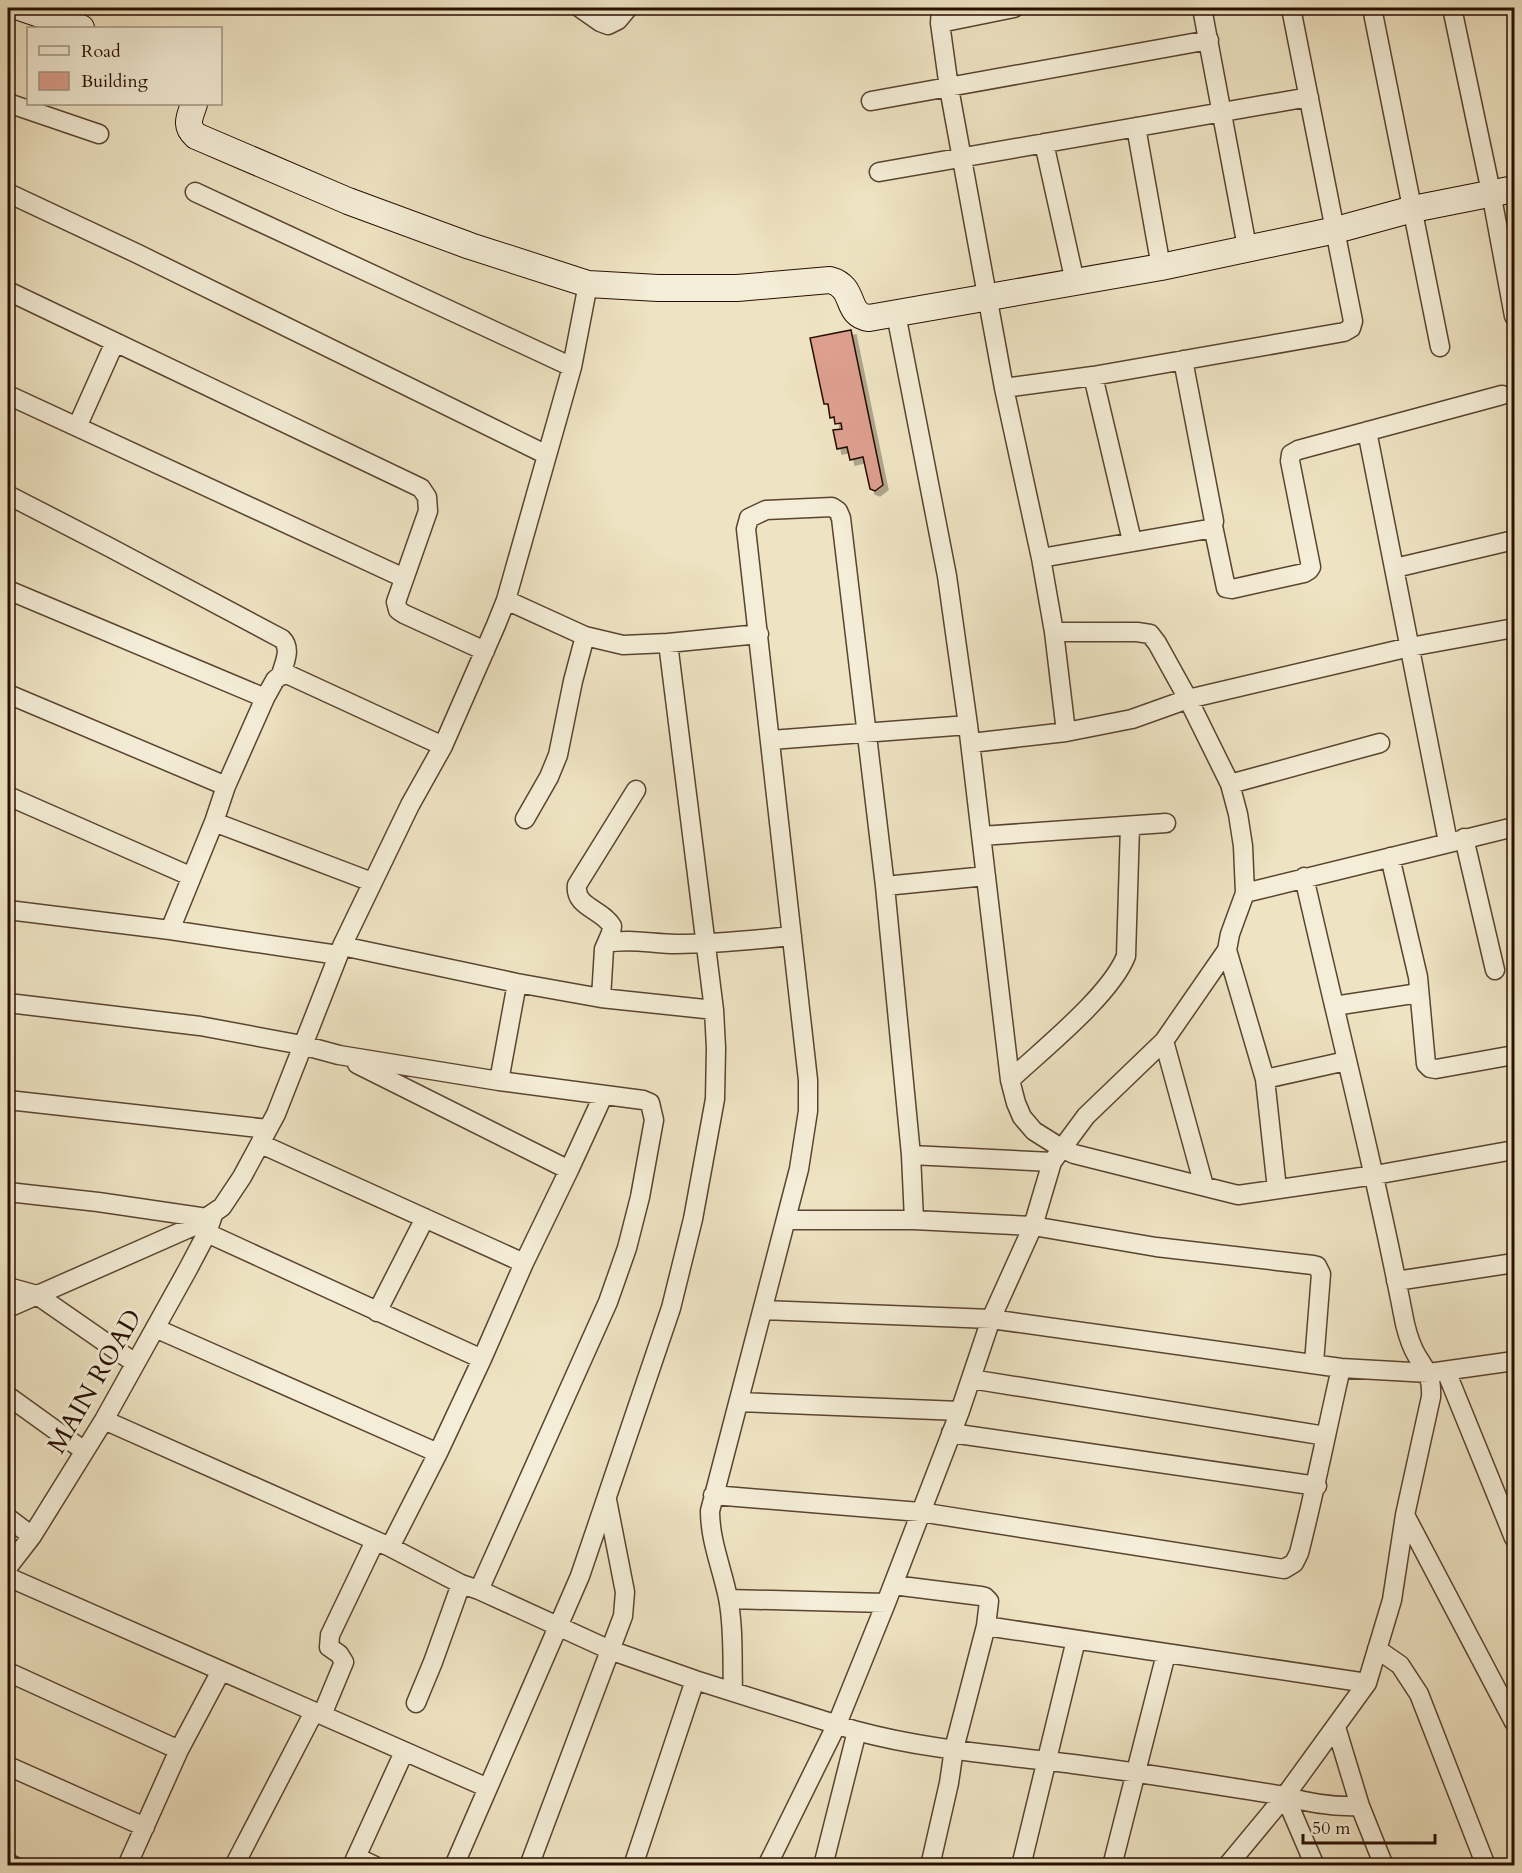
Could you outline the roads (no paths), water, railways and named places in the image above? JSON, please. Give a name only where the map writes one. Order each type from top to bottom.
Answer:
[{"type":"street","points":[[22,8],[78,27]]},
{"type":"street","points":[[580,8],[608,25],[618,20],[628,8]]},
{"type":"street","points":[[1014,8],[940,15],[949,88],[1004,388],[1041,558],[1054,632],[1066,732]]},
{"type":"street","points":[[1202,8],[1247,248]]},
{"type":"street","points":[[1004,388],[1093,376],[1344,332],[1351,328],[1353,321],[1336,230],[1291,8]]},
{"type":"street","points":[[1371,8],[1440,347]]},
{"type":"street","points":[[1452,8],[1503,190],[1515,316]]},
{"type":"street","points":[[871,101],[1209,40]]},
{"type":"street","points":[[879,172],[1309,96]]},
{"type":"street","points":[[8,103],[99,134]]},
{"type":"street","points":[[194,105],[188,123],[189,130],[196,136],[348,201],[470,246],[588,284],[658,288],[736,288],[831,280],[839,282],[846,290],[856,313],[869,318],[1161,267],[1336,230],[1413,209],[1503,190]]},
{"type":"street","points":[[1136,127],[1161,267]]},
{"type":"street","points":[[1044,143],[1075,282]]},
{"type":"street","points":[[195,192],[572,368]]},
{"type":"street","points":[[8,193],[159,264],[547,455]]},
{"type":"street","name":"MAIN ROAD","points":[[8,1567],[32,1536],[83,1450],[104,1420],[155,1328],[209,1222],[222,1208],[265,1137],[340,951],[410,805],[443,746],[506,600],[572,368],[588,284]]},
{"type":"street","points":[[8,291],[421,488],[427,497],[428,511],[396,602],[398,609],[404,614],[485,651]]},
{"type":"street","points":[[896,314],[948,576],[970,734],[1010,1080],[1022,1117],[1057,1155]]},
{"type":"street","points":[[76,427],[115,342]]},
{"type":"street","points":[[1183,360],[1224,585],[1232,589],[1304,573],[1311,567],[1290,461],[1291,454],[1298,450],[1502,395]]},
{"type":"street","points":[[1093,376],[1132,541]]},
{"type":"street","points":[[8,395],[404,578]]},
{"type":"street","points":[[1367,431],[1410,647],[1456,840],[1495,970]]},
{"type":"street","points":[[8,495],[282,639],[287,644],[288,650],[281,675],[275,680],[265,698],[226,786],[214,822],[190,876],[170,930]]},
{"type":"street","points":[[733,1691],[732,1634],[728,1599],[710,1526],[710,1511],[787,1220],[805,1138],[808,1111],[808,1080],[746,529],[749,518],[766,510],[832,507],[838,511],[841,518],[885,886],[911,1155],[914,1221]]},
{"type":"street","points":[[1041,558],[1208,529],[1213,526]]},
{"type":"street","points":[[1395,568],[1515,540]]},
{"type":"street","points":[[8,590],[265,698]]},
{"type":"street","points":[[506,600],[585,636],[624,645],[759,634]]},
{"type":"street","points":[[771,740],[866,734],[1066,732],[1132,719],[1188,699],[1410,647],[1515,628]]},
{"type":"street","points":[[767,1866],[837,1724],[960,1412],[991,1319],[1033,1226],[1057,1155],[1086,1116],[1164,1041],[1227,950],[1230,934],[1245,892],[1243,846],[1230,784],[1158,643],[1150,634],[1137,632],[1054,632]]},
{"type":"street","points":[[525,819],[549,777],[558,755],[585,636]]},
{"type":"street","points":[[453,1866],[556,1626],[580,1576],[607,1500],[671,1308],[693,1219],[715,1099],[714,1010],[668,643]]},
{"type":"street","points":[[281,675],[289,675],[443,746]]},
{"type":"street","points":[[8,694],[226,786]]},
{"type":"street","points":[[1230,784],[1380,743]]},
{"type":"street","points":[[601,998],[604,949],[611,933],[610,922],[580,900],[576,894],[577,885],[636,790]]},
{"type":"street","points":[[8,796],[190,876]]},
{"type":"street","points":[[214,822],[372,882]]},
{"type":"street","points":[[981,836],[1166,823]]},
{"type":"street","points":[[1010,1080],[1087,1008],[1120,970],[1126,956],[1130,826]]},
{"type":"street","points":[[1245,892],[1515,827]]},
{"type":"street","points":[[1390,857],[1418,977],[1426,1064],[1436,1069],[1515,1055]]},
{"type":"street","points":[[885,886],[986,876]]},
{"type":"street","points":[[1304,877],[1375,1175],[1410,1342],[1437,1372],[1515,1538]]},
{"type":"street","points":[[8,910],[340,951],[601,998],[714,1010]]},
{"type":"street","points":[[607,944],[615,942],[706,944],[792,936]]},
{"type":"street","points":[[1227,950],[1265,1079],[1277,1190]]},
{"type":"street","points":[[499,1081],[517,983]]},
{"type":"street","points":[[1334,1006],[1419,993]]},
{"type":"street","points":[[8,1003],[200,1026],[302,1045],[339,1055],[499,1081],[643,1100],[650,1104],[654,1120],[640,1197],[627,1248],[608,1302],[479,1590]]},
{"type":"street","points":[[1164,1041],[1204,1186]]},
{"type":"street","points":[[339,1055],[569,1170]]},
{"type":"street","points":[[1265,1079],[1346,1061]]},
{"type":"street","points":[[234,1866],[344,1662],[343,1658],[329,1647],[330,1635],[438,1453],[603,1096]]},
{"type":"street","points":[[8,1100],[265,1137],[425,1218],[524,1263]]},
{"type":"street","points":[[911,1155],[1074,1154],[1238,1195],[1375,1175],[1515,1150]]},
{"type":"street","points":[[8,1192],[98,1202],[209,1222],[376,1312],[482,1359]]},
{"type":"street","points":[[376,1312],[425,1218]]},
{"type":"street","points":[[787,1220],[914,1221],[1033,1226],[1156,1247],[1317,1266],[1321,1274],[1314,1364]]},
{"type":"street","points":[[8,1308],[209,1222]]},
{"type":"street","points":[[1396,1281],[1515,1263]]},
{"type":"street","points":[[8,1287],[37,1295],[135,1363]]},
{"type":"street","points":[[763,1310],[991,1319],[1341,1368],[1437,1372],[1515,1361]]},
{"type":"street","points":[[155,1328],[438,1453]]},
{"type":"street","points":[[713,1495],[920,1512],[1284,1569],[1290,1567],[1297,1558],[1317,1486],[1341,1368]]},
{"type":"street","points":[[1227,1866],[1285,1797],[1367,1683],[1392,1600],[1405,1515],[1430,1410],[1432,1385],[1437,1372]]},
{"type":"street","points":[[971,1379],[1326,1436]]},
{"type":"street","points":[[8,1396],[83,1450]]},
{"type":"street","points":[[739,1402],[960,1412]]},
{"type":"street","points":[[104,1420],[383,1544],[461,1584],[479,1590],[610,1650],[695,1680],[857,1731],[883,1738],[954,1749],[1136,1772],[1332,1807],[1360,1806]]},
{"type":"street","points":[[951,1433],[1317,1486]]},
{"type":"street","points":[[529,1866],[623,1616],[625,1592],[607,1500]]},
{"type":"street","points":[[1405,1515],[1515,1722]]},
{"type":"street","points":[[8,1518],[32,1536]]},
{"type":"street","points":[[8,1577],[488,1788]]},
{"type":"street","points":[[416,1703],[461,1584]]},
{"type":"street","points":[[892,1586],[985,1597],[990,1605],[954,1749],[949,1783],[930,1866]]},
{"type":"street","points":[[728,1599],[886,1603]]},
{"type":"street","points":[[986,1626],[1367,1683]]},
{"type":"street","points":[[1021,1866],[1076,1640]]},
{"type":"street","points":[[1377,1649],[1400,1665],[1419,1694],[1486,1866]]},
{"type":"street","points":[[1112,1866],[1166,1654]]},
{"type":"street","points":[[127,1866],[179,1750],[221,1671]]},
{"type":"street","points":[[8,1672],[179,1750]]},
{"type":"street","points":[[633,1866],[695,1680]]},
{"type":"street","points":[[1336,1727],[1360,1806],[1384,1866]]},
{"type":"street","points":[[823,1866],[857,1731]]},
{"type":"street","points":[[375,1866],[354,1862],[404,1752]]},
{"type":"street","points":[[8,1766],[145,1827]]},
{"type":"street","points":[[1285,1797],[1315,1866]]},
{"type":"street","points":[[8,1863],[14,1866]]}]
